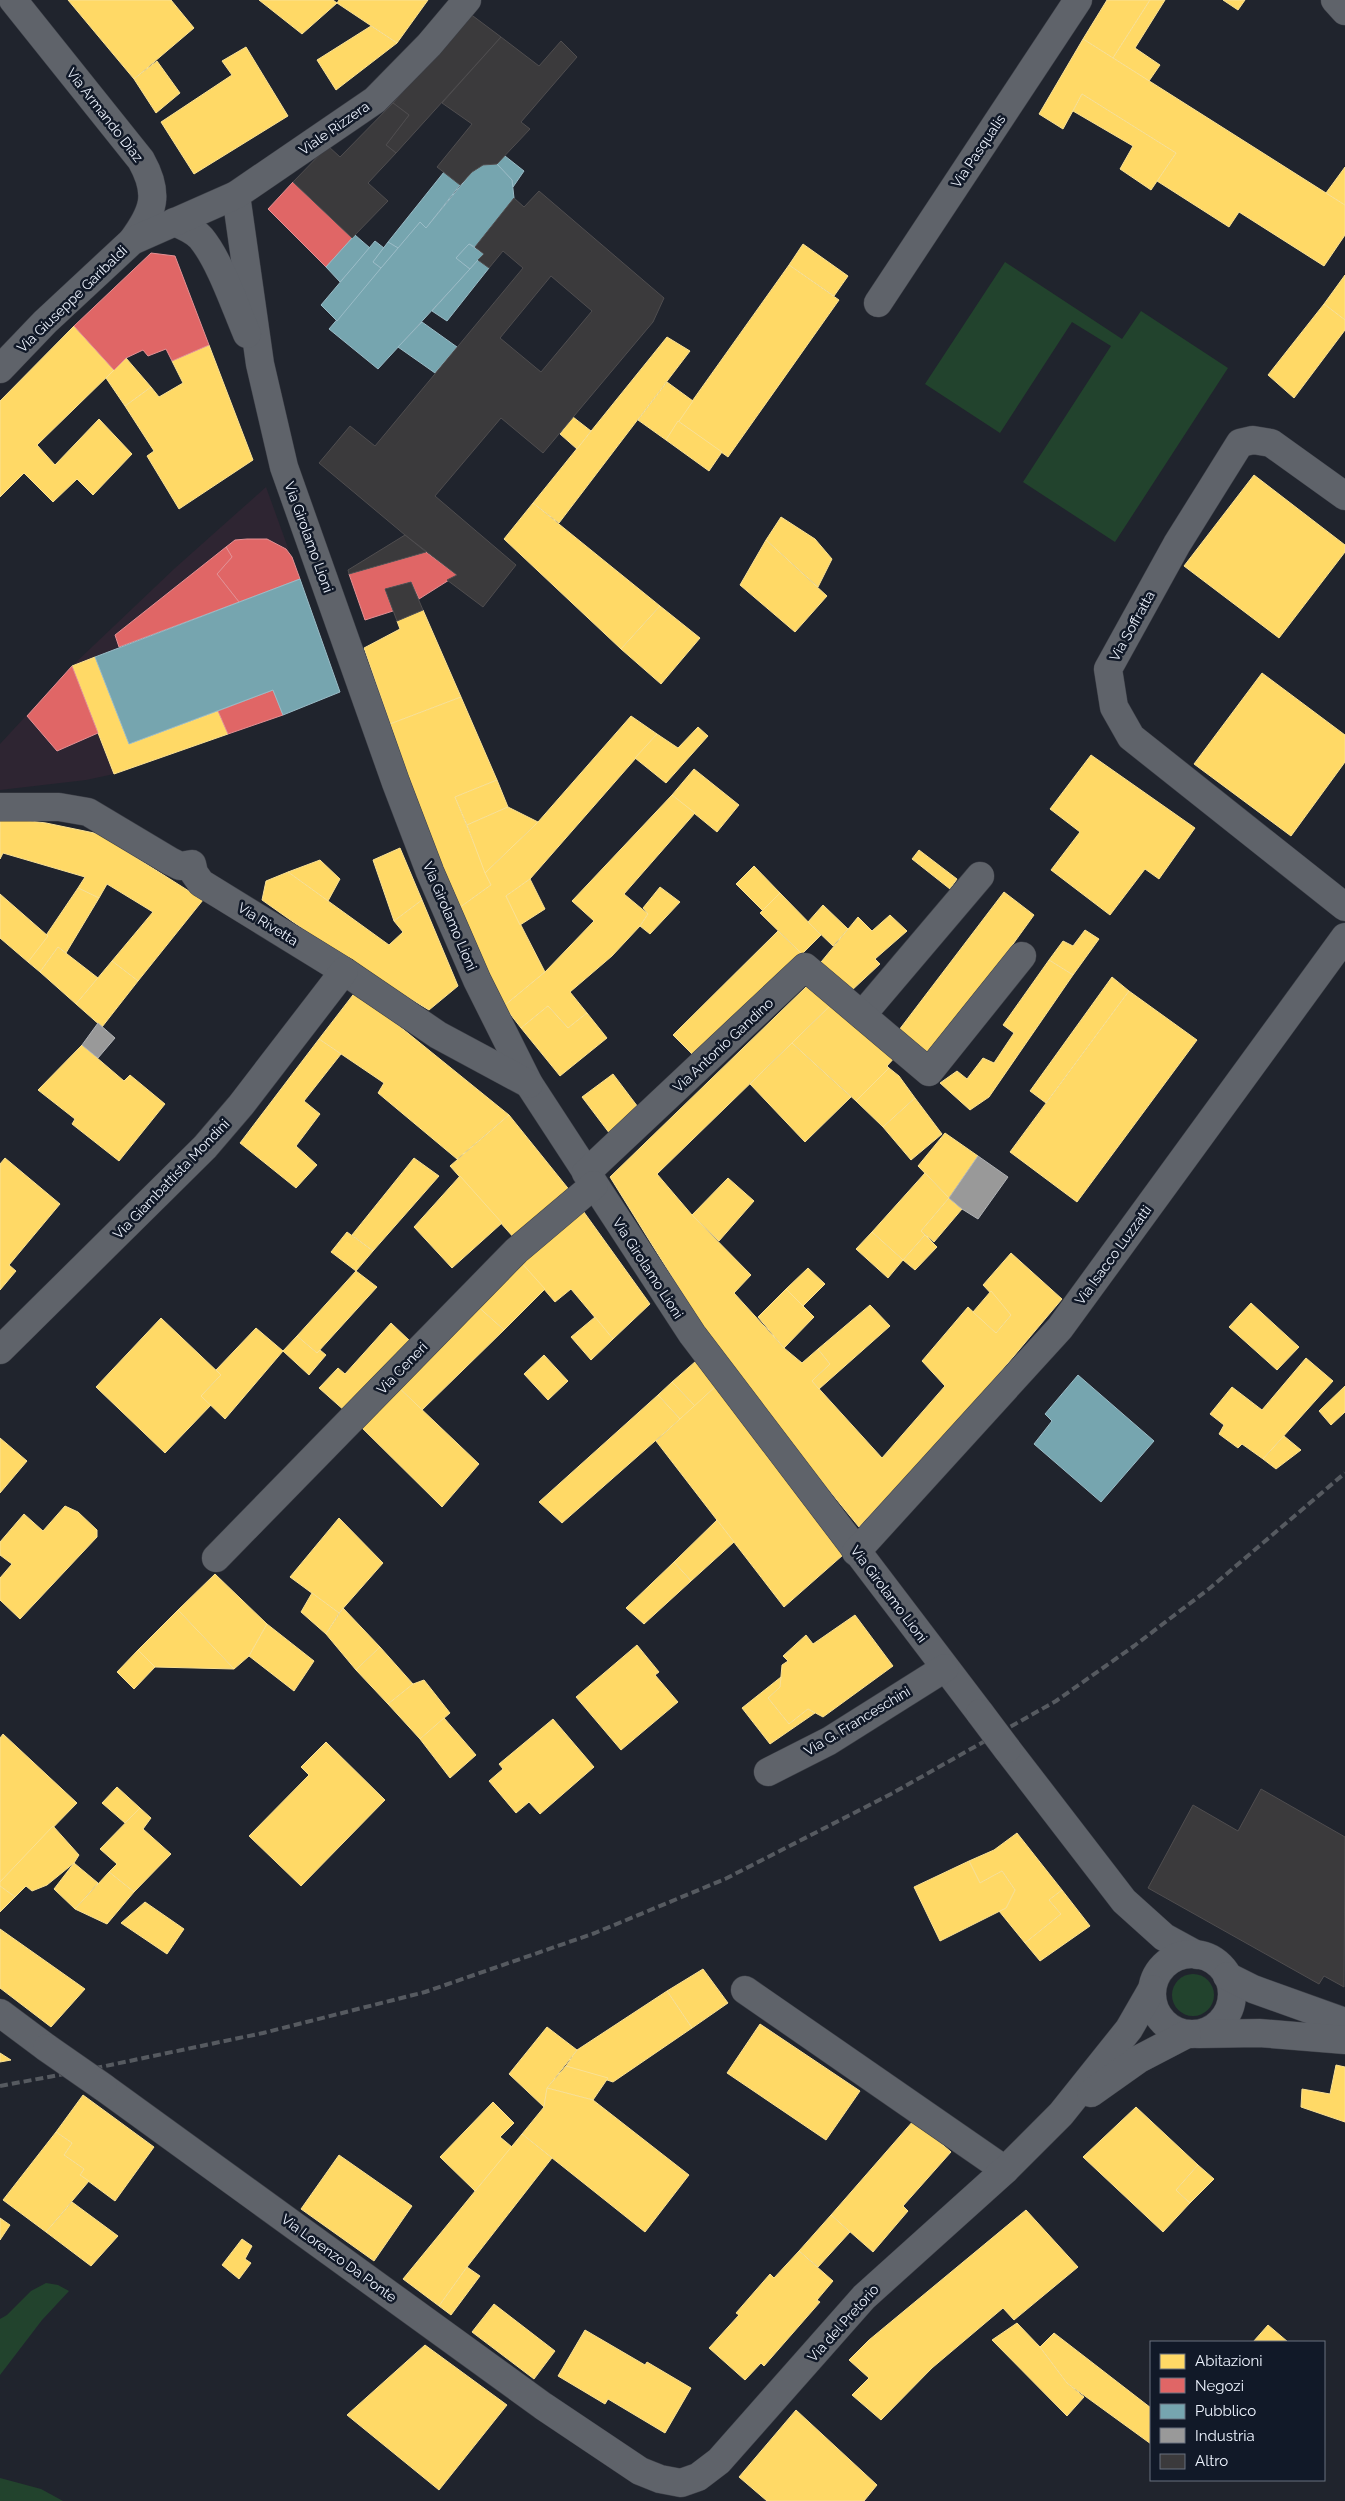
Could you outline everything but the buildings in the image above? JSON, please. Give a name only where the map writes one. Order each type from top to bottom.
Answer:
[{"type":"street","name":"Via Armando Diaz","points":[[14,0],[141,160],[148,173],[153,196],[152,210],[132,241]]},
{"type":"street","name":"Viale Rizzera","points":[[174,222],[236,195],[375,100],[429,45],[467,0]]},
{"type":"street","name":"Via Pasqualis","points":[[878,303],[1078,0]]},
{"type":"street","points":[[1335,0],[1345,11]]},
{"type":"street","points":[[236,195],[260,364]]},
{"type":"street","name":"Via Giuseppe Garibaldi","points":[[0,368],[45,322],[132,241],[174,222]]},
{"type":"street","points":[[174,222],[189,228],[200,237],[210,251],[260,364]]},
{"type":"street","name":"Via Girolamo Lioni","points":[[260,364],[284,468],[430,872],[477,980],[529,1084],[692,1334],[856,1552],[1124,1901],[1147,1924],[1164,1937],[1197,1955]]},
{"type":"street","name":"Via Soffratta","points":[[1345,496],[1271,443],[1253,440],[1240,443],[1177,544],[1108,669],[1114,707],[1131,737],[1345,907]]},
{"type":"street","name":"Via Rivetta","points":[[0,807],[59,807],[88,812],[180,866],[192,864],[194,873],[201,883],[344,971],[438,1035],[529,1084]]},
{"type":"street","points":[[862,1016],[980,876]]},
{"type":"street","name":"Via Isacco Luzzatti","points":[[856,1552],[1060,1328],[1345,937]]},
{"type":"street","name":"Via Antonio Gandino","points":[[590,1180],[805,967],[929,1072],[1022,956]]},
{"type":"street","name":"Via Giambattista Mondini","points":[[0,1350],[205,1148],[241,1105],[344,971]]},
{"type":"street","name":"Via Ceneri","points":[[216,1558],[516,1251],[590,1180]]},
{"type":"street","name":"Via G. Franceschini","points":[[768,1772],[829,1741],[945,1668]]},
{"type":"street","points":[[1193,2034],[1211,2030],[1227,2013],[1232,1988],[1220,1966],[1210,1958],[1184,1955],[1173,1959],[1163,1967],[1156,1977],[1152,1989],[1157,2014],[1164,2024],[1175,2030],[1193,2034],[1259,2034],[1345,2040]]},
{"type":"street","points":[[1227,1976],[1254,1989],[1345,2022]]},
{"type":"street","name":"Via del Pretorio","points":[[694,2491],[709,2471],[731,2449],[864,2296],[1005,2170],[1061,2114],[1124,2036],[1152,1989]]},
{"type":"street","points":[[745,1990],[1005,2170]]},
{"type":"street","name":"Via Lorenzo Da Ponte","points":[[0,2013],[543,2406],[632,2466],[660,2479],[694,2491]]},
{"type":"street","name":"Via del Pretorio","points":[[1061,2114],[1139,2059],[1193,2034]]},
{"type":"shaded area","points":[[266,487],[340,692],[114,774],[86,780],[0,790],[0,744],[72,666],[174,569]]},
{"type":"green space","points":[[1005,262],[1122,339],[1141,311],[1228,368],[1115,542],[1023,482],[1111,346],[1072,322],[1000,433],[925,384]]},
{"type":"green space","points":[[1193,1974],[1208,1980],[1214,1995],[1208,2010],[1193,2016],[1178,2010],[1172,1995],[1178,1980]]},
{"type":"green space","points":[[46,2283],[58,2285],[69,2291],[42,2320],[0,2375],[0,2319],[7,2315],[31,2291]]},
{"type":"green space","points":[[0,2478],[41,2489],[63,2501],[0,2501]]},
{"type":"railway","points":[[0,2086],[263,2033],[425,1992],[595,1933],[725,1879],[891,1794],[1056,1701],[1134,1646],[1210,1588],[1345,1473]]}]
